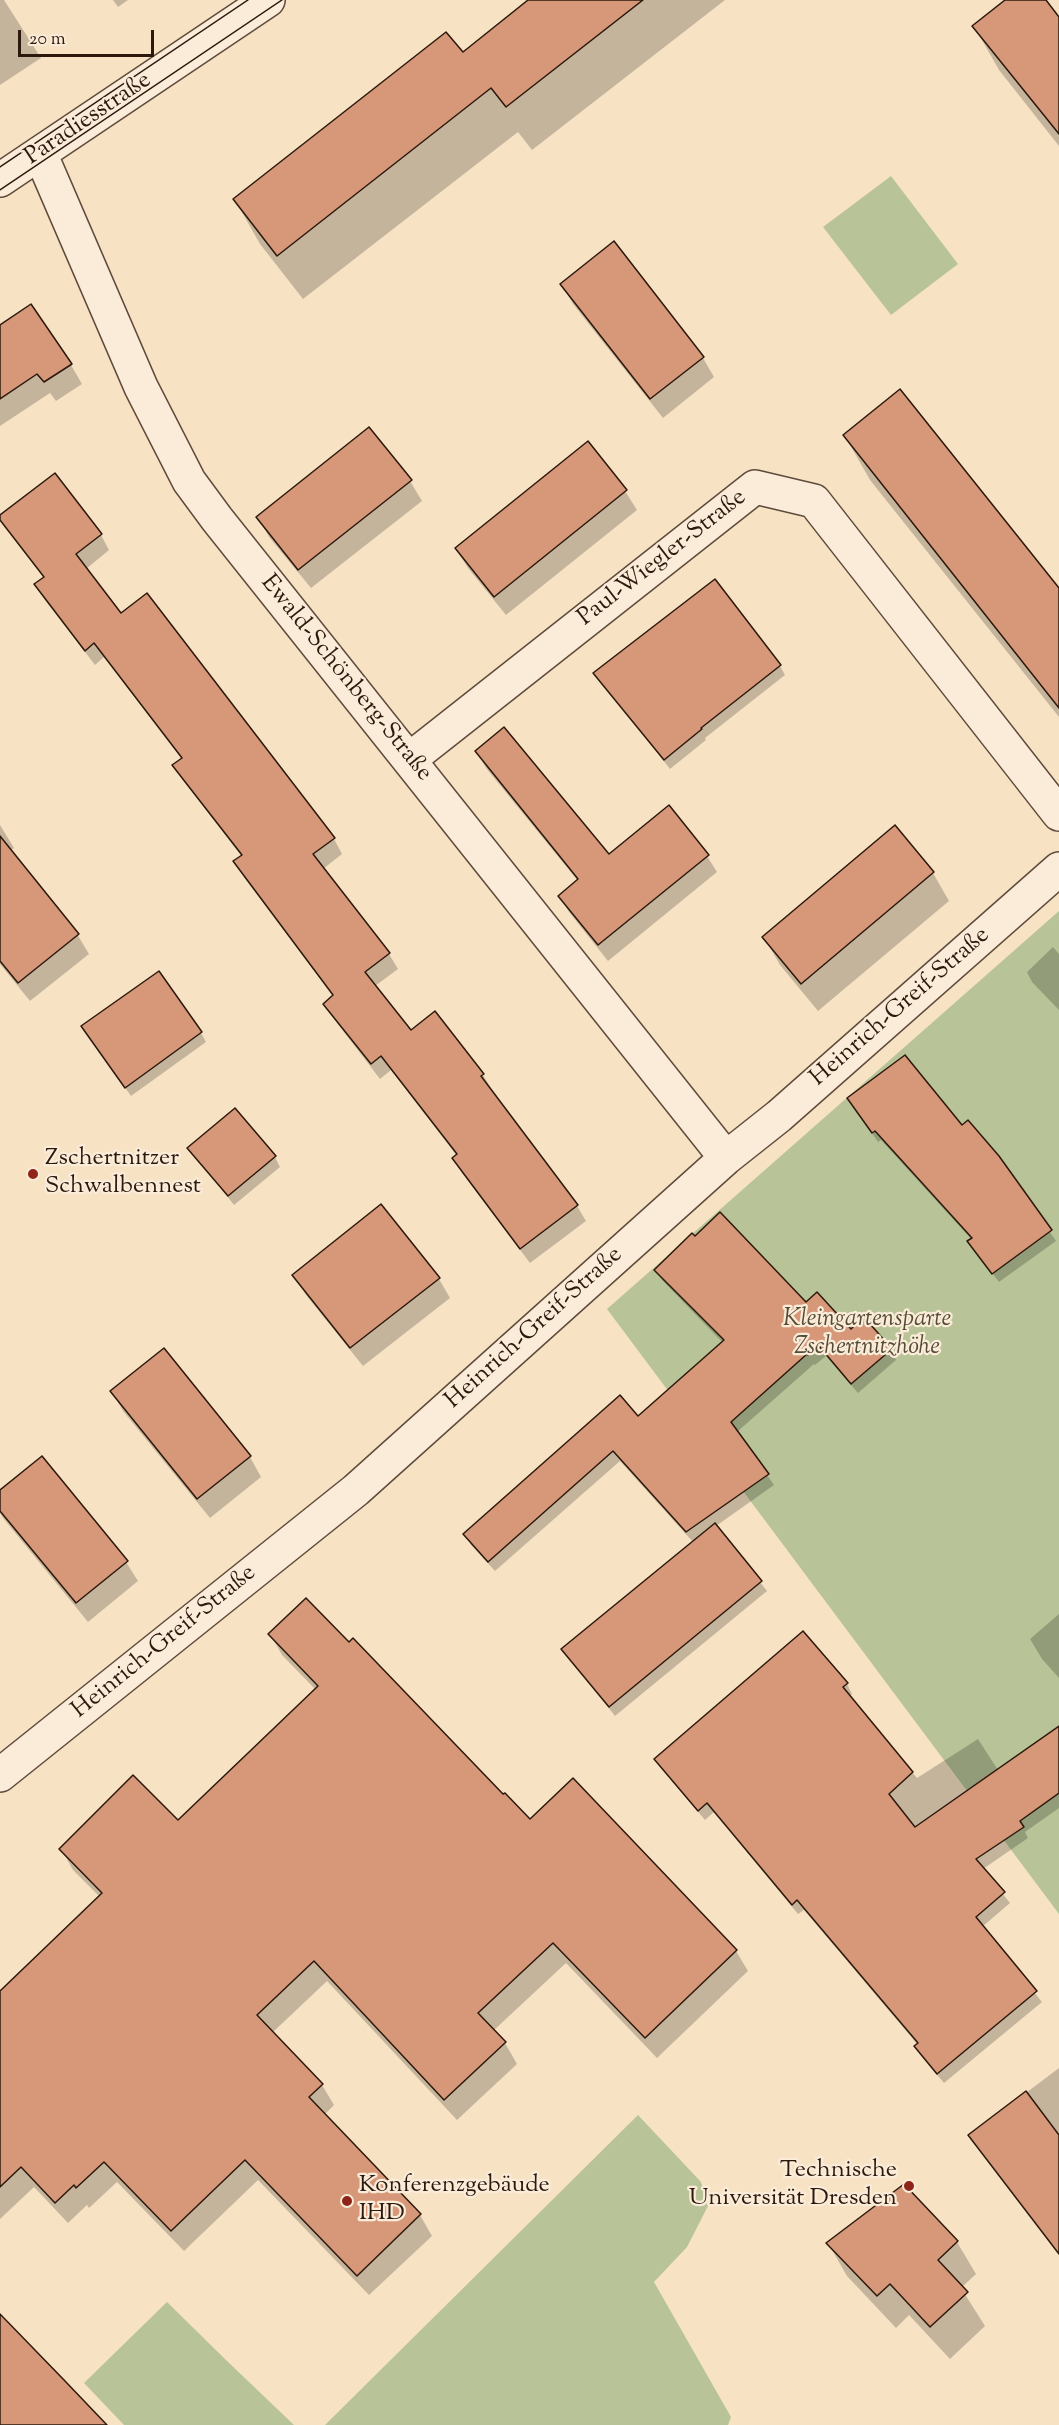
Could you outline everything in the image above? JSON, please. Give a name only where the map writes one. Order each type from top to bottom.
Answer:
[{"type":"street","name":"Paradiesstraße","points":[[0,180],[268,0]]},
{"type":"street","name":"Ewald-Schönberg-Straße","points":[[40,153],[141,387],[189,481],[726,1158]]},
{"type":"street","name":"Paul-Wiegler-Straße","points":[[410,759],[755,487],[814,501],[1059,814]]},
{"type":"street","name":"Heinrich-Greif-Straße","points":[[0,1775],[356,1490],[726,1158],[779,1116],[1059,869]]},
{"type":"green space","points":[[891,176],[958,264],[891,315],[823,227]]},
{"type":"green space","name":"Kleingartensparte Zschertnitzhöhe","points":[[1059,911],[1059,1914],[607,1309]]},
{"type":"green space","points":[[638,2115],[701,2182],[708,2206],[687,2247],[654,2282],[731,2417],[728,2425],[325,2425]]},
{"type":"green space","points":[[167,2302],[294,2425],[124,2425],[84,2383]]},
{"type":"building","points":[[528,0],[643,0],[506,107],[491,88],[277,256],[233,199],[446,32],[463,52]]},
{"type":"building","points":[[1005,0],[1046,0],[1059,17],[1059,134],[972,26]]},
{"type":"building","points":[[614,241],[704,357],[650,399],[560,284]]},
{"type":"building","points":[[31,304],[72,364],[44,382],[37,374],[0,399],[0,325]]},
{"type":"building","points":[[900,389],[1059,588],[1059,708],[843,435]]},
{"type":"building","points":[[369,427],[412,480],[298,570],[256,517]]},
{"type":"building","points":[[588,441],[627,490],[494,597],[455,548]]},
{"type":"building","points":[[55,473],[102,534],[76,554],[121,613],[147,593],[335,838],[313,854],[390,953],[365,972],[411,1030],[435,1011],[484,1074],[481,1076],[578,1205],[520,1249],[452,1158],[457,1154],[381,1056],[371,1064],[323,1004],[333,995],[233,861],[242,855],[172,765],[182,758],[94,643],[85,651],[34,584],[44,577],[0,520],[0,515]]},
{"type":"building","points":[[715,579],[781,665],[664,760],[593,673]]},
{"type":"building","points":[[504,727],[609,854],[669,805],[709,855],[598,945],[558,896],[578,879],[475,751]]},
{"type":"building","points":[[895,825],[934,872],[801,984],[762,937]]},
{"type":"building","points":[[0,836],[79,934],[18,983],[0,961]]},
{"type":"building","points":[[159,971],[202,1032],[125,1088],[81,1026]]},
{"type":"building","points":[[905,1055],[962,1125],[968,1120],[999,1156],[1052,1230],[992,1274],[967,1241],[972,1238],[875,1131],[872,1133],[847,1098]]},
{"type":"building","points":[[235,1108],[276,1156],[228,1196],[187,1148]]},
{"type":"building","points":[[381,1204],[440,1278],[350,1348],[292,1275]]},
{"type":"building","points":[[720,1212],[806,1302],[817,1292],[851,1329],[864,1317],[892,1349],[851,1384],[819,1346],[807,1354],[731,1422],[769,1474],[686,1532],[613,1451],[488,1562],[463,1534],[620,1395],[638,1416],[724,1340],[654,1270],[692,1233],[695,1236]]},
{"type":"building","points":[[164,1348],[251,1456],[197,1499],[110,1391]]},
{"type":"building","points":[[42,1456],[128,1561],[76,1603],[0,1511],[0,1490]]},
{"type":"building","points":[[715,1523],[762,1581],[609,1707],[561,1649]]},
{"type":"building","points":[[306,1598],[349,1642],[353,1638],[503,1794],[505,1793],[530,1819],[573,1778],[737,1950],[645,2038],[553,1943],[478,2013],[506,2042],[444,2100],[314,1961],[257,2015],[323,2084],[309,2097],[421,2214],[357,2276],[245,2160],[171,2231],[104,2162],[76,2188],[74,2185],[55,2203],[21,2167],[0,2187],[0,1991],[102,1893],[59,1849],[133,1775],[178,1820],[318,1686],[268,1634]]},
{"type":"building","points":[[803,1631],[848,1683],[843,1687],[913,1772],[889,1794],[915,1827],[1059,1726],[1059,1793],[1020,1821],[1024,1827],[976,1859],[1005,1892],[976,1917],[1037,1991],[937,2074],[914,2046],[918,2043],[797,1900],[792,1905],[707,1803],[698,1811],[654,1759]]},
{"type":"building","points":[[1026,2091],[1059,2135],[1059,2254],[968,2135]]},
{"type":"building","points":[[904,2184],[958,2241],[938,2260],[968,2292],[930,2327],[890,2284],[877,2296],[826,2243]]},
{"type":"building","points":[[0,2314],[65,2381],[107,2425],[0,2425]]},
{"type":"tram line","points":[[0,167],[248,0]]},
{"type":"tram line","points":[[0,190],[282,0]]},
{"type":"place","name":"Zschertnitzer Schwalbennest","points":[[33,1174]]},
{"type":"place","name":"Technische Universität Dresden","points":[[909,2186]]},
{"type":"place","name":"Konferenzgebäude IHD","points":[[347,2201]]}]
